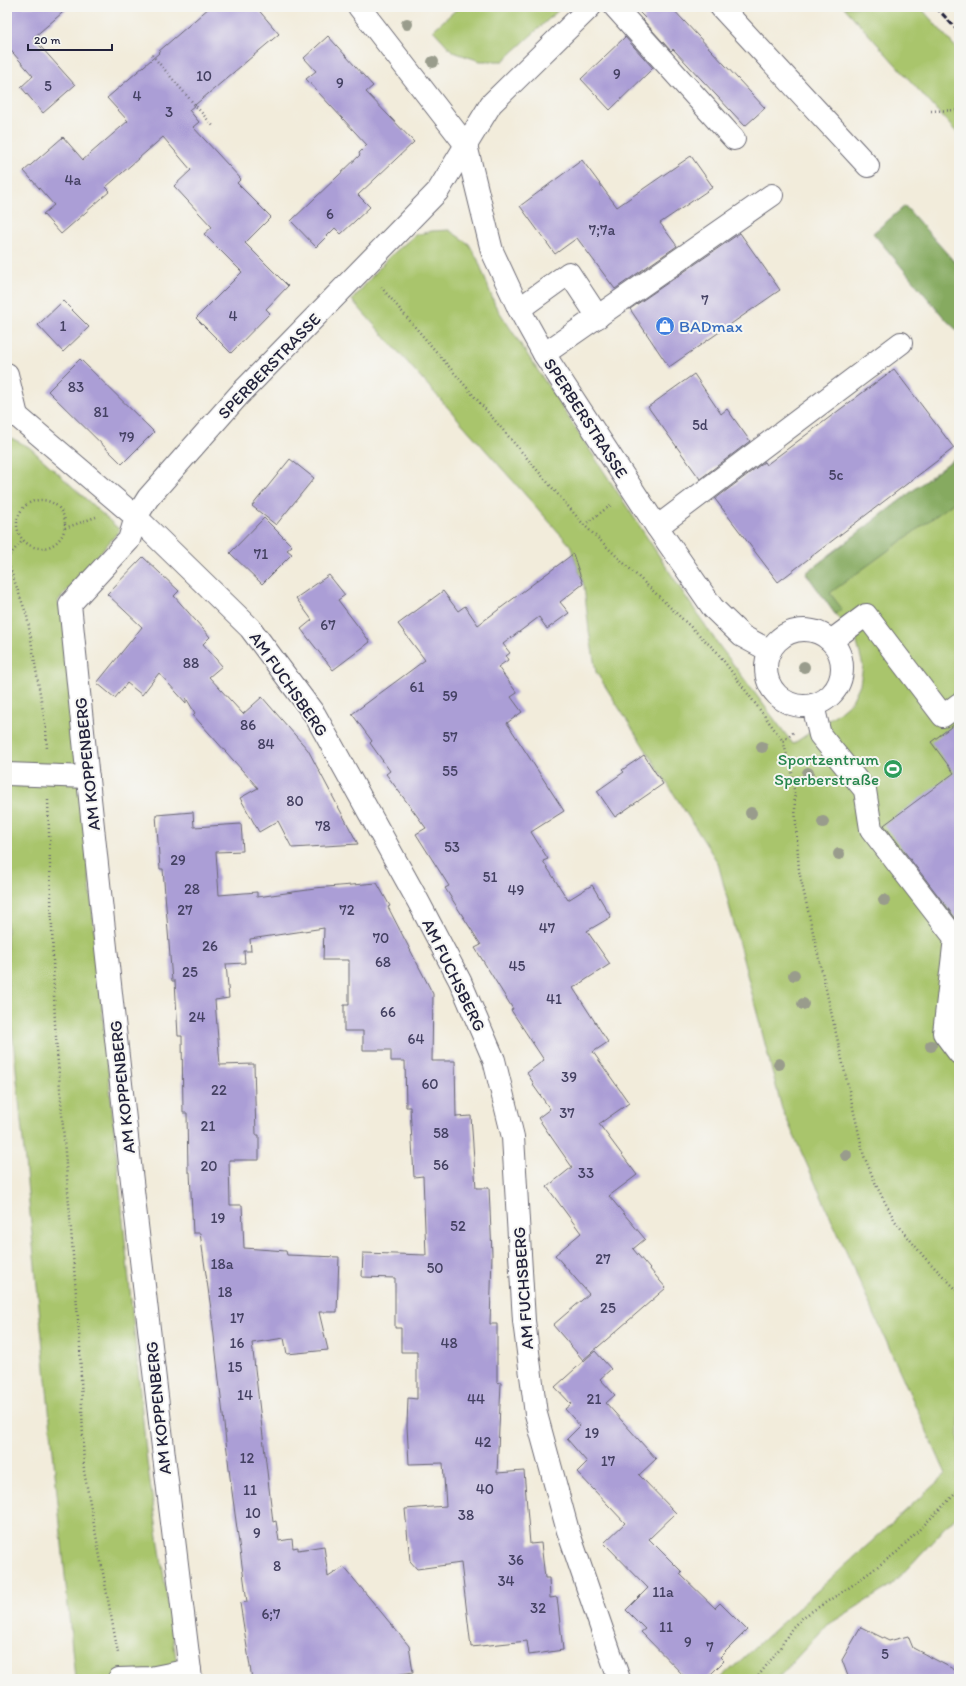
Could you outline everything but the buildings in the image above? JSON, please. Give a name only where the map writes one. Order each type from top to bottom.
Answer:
[{"type":"street","points":[[359,7],[466,145]]},
{"type":"street","points":[[615,7],[734,139]]},
{"type":"street","points":[[720,7],[868,166]]},
{"type":"street","name":"SPERBERSTRASSE","points":[[136,517],[148,498],[239,395],[438,191],[491,104],[587,8]]},
{"type":"street","name":"SPERBERSTRASSE","points":[[466,145],[492,251],[519,309],[544,354],[712,608],[742,636],[770,651]]},
{"type":"street","points":[[544,354],[772,195]]},
{"type":"street","points":[[519,309],[569,273],[598,317]]},
{"type":"street","points":[[657,527],[901,343]]},
{"type":"street","points":[[7,374],[12,416]]},
{"type":"street","name":"AM FUCHSBERG","points":[[12,416],[136,517],[250,628],[315,715],[418,901],[460,981],[494,1060],[513,1137],[524,1321],[536,1414],[568,1532],[618,1679]]},
{"type":"street","name":"AM KOPPENBERG","points":[[136,517],[129,540],[70,604],[168,1492],[190,1674]]},
{"type":"street","points":[[830,641],[866,615],[942,716],[959,704]]},
{"type":"street","points":[[800,630],[814,632],[830,641],[840,656],[842,669],[838,685],[831,696],[813,705],[800,706],[787,702],[774,692],[768,681],[766,664],[770,651],[779,640],[790,633],[800,630]]},
{"type":"street","points":[[813,705],[820,735],[865,790],[871,829],[955,938],[953,1018],[944,1033],[959,1053]]},
{"type":"street","points":[[7,774],[88,777]]},
{"type":"street","points":[[118,1679],[150,1678],[190,1674]]},
{"type":"path","points":[[152,55],[212,126]]},
{"type":"path","points":[[931,111],[959,110]]},
{"type":"path","points":[[363,267],[584,525],[717,652],[783,741],[794,776],[799,871],[864,1156],[877,1187],[895,1221],[924,1258],[959,1292]]},
{"type":"path","points":[[584,525],[633,490]]},
{"type":"path","points":[[40,500],[49,501],[57,505],[65,520],[63,535],[58,542],[50,547],[38,548],[29,546],[22,540],[17,529],[17,520],[19,513],[28,504],[40,500]]},
{"type":"path","points":[[22,540],[7,559],[27,616],[46,729],[55,1024],[80,1345],[84,1471],[123,1679]]},
{"type":"path","points":[[756,1679],[776,1653],[792,1628],[803,1617],[850,1587],[896,1552],[959,1490]]},
{"type":"green space","points":[[459,7],[562,7],[503,61],[480,61],[453,52],[433,30]]},
{"type":"green space","points":[[844,7],[920,7],[959,51],[959,134],[958,134]]},
{"type":"green space","points":[[905,206],[959,267],[959,332],[946,320],[873,233]]},
{"type":"green space","points":[[449,230],[469,244],[478,260],[495,305],[686,597],[718,644],[793,744],[838,713],[852,701],[860,684],[863,666],[856,639],[835,614],[806,573],[959,455],[959,1513],[892,1585],[826,1626],[777,1679],[720,1679],[946,1474],[782,1109],[718,863],[596,672],[589,631],[584,586],[570,545],[352,300],[387,259],[415,235],[432,231]]},
{"type":"green space","points":[[7,436],[29,447],[120,530],[58,601],[64,624],[147,1462],[179,1679],[75,1679],[7,976]]},
{"type":"green space","points":[[959,455],[959,499],[830,593],[842,609],[835,614],[806,573]]},
{"type":"railway","points":[[936,7],[959,32]]},
{"type":"place","name":"BADmax","points":[[665,326]]},
{"type":"place","name":"Sportzentrum Sperberstraße","points":[[893,769]]}]
